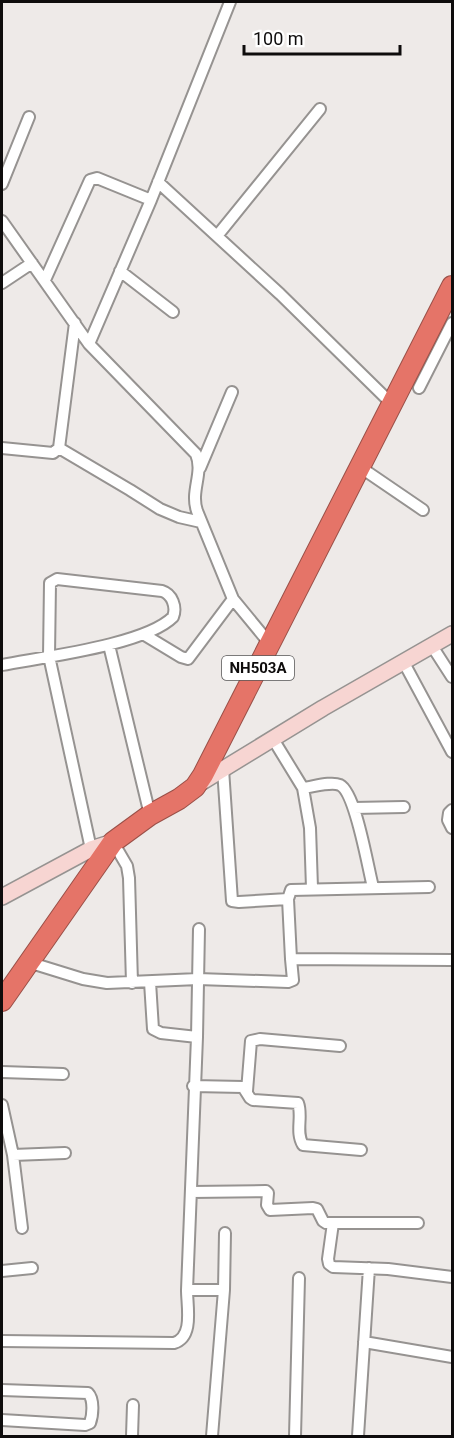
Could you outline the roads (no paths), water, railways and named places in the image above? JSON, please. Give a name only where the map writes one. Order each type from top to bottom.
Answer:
[{"type":"highway","name":"NH503A","points":[[2,1001],[113,842],[150,815],[195,787],[209,764],[360,467],[448,309],[453,286]]},
{"type":"street","points":[[89,344],[151,200],[230,2]]},
{"type":"street","points":[[217,236],[320,109]]},
{"type":"street","points":[[2,184],[29,117]]},
{"type":"street","points":[[45,280],[90,180],[97,178],[151,200]]},
{"type":"street","points":[[158,182],[280,294],[393,405]]},
{"type":"street","points":[[2,221],[89,344],[196,454],[199,471],[194,501],[201,522],[233,599],[270,644]]},
{"type":"street","points":[[2,283],[32,263]]},
{"type":"street","points":[[120,271],[173,312]]},
{"type":"street","points":[[2,448],[52,453],[59,448],[75,323]]},
{"type":"street","points":[[419,388],[453,323]]},
{"type":"street","points":[[199,471],[232,392]]},
{"type":"street","points":[[59,448],[160,509],[179,517],[201,522]]},
{"type":"street","points":[[360,467],[423,510]]},
{"type":"street","points":[[2,665],[48,656],[109,645],[143,634],[173,617],[175,609],[170,595],[166,592],[57,579],[52,580],[49,588],[48,656],[91,849]]},
{"type":"street","points":[[143,634],[188,659],[233,599]]},
{"type":"street","points":[[195,787],[403,661],[453,634]]},
{"type":"street","points":[[109,645],[150,815]]},
{"type":"street","points":[[432,646],[453,676]]},
{"type":"street","points":[[403,661],[453,752]]},
{"type":"street","points":[[273,739],[303,788],[310,828],[312,888]]},
{"type":"street","points":[[223,769],[230,898],[235,902],[288,899]]},
{"type":"street","points":[[303,788],[340,785],[345,790],[354,808],[372,887]]},
{"type":"street","points":[[354,808],[404,807]]},
{"type":"street","points":[[453,810],[449,813],[447,820],[453,828]]},
{"type":"street","points":[[2,891],[2,897],[91,849],[113,842],[127,866],[129,878],[132,983]]},
{"type":"street","points":[[28,962],[96,982],[198,980],[288,982],[293,980],[288,899],[291,890],[429,887]]},
{"type":"street","points":[[2,1341],[174,1343],[181,1341],[188,1326],[187,1290],[199,929]]},
{"type":"street","points":[[291,960],[453,960]]},
{"type":"street","points":[[150,982],[153,1029],[161,1034],[196,1037]]},
{"type":"street","points":[[340,1046],[260,1039],[251,1041],[247,1091],[253,1100],[297,1103],[300,1109],[300,1138],[303,1145],[361,1150]]},
{"type":"street","points":[[2,1072],[63,1074]]},
{"type":"street","points":[[193,1086],[239,1086],[247,1091]]},
{"type":"street","points":[[2,1105],[13,1155],[22,1228]]},
{"type":"street","points":[[13,1155],[64,1153]]},
{"type":"street","points":[[190,1192],[266,1191],[268,1193],[267,1205],[270,1210],[313,1208],[317,1209],[323,1221],[333,1222],[418,1223]]},
{"type":"street","points":[[333,1222],[329,1264],[333,1267],[369,1268],[453,1277]]},
{"type":"street","points":[[212,1437],[224,1290],[225,1233]]},
{"type":"street","points":[[2,1271],[32,1268]]},
{"type":"street","points":[[358,1437],[369,1268]]},
{"type":"street","points":[[295,1437],[299,1278]]},
{"type":"street","points":[[187,1290],[224,1290]]},
{"type":"street","points":[[364,1342],[453,1357]]},
{"type":"street","points":[[2,1390],[88,1393],[92,1399],[92,1419],[85,1425],[2,1420]]},
{"type":"street","points":[[132,1437],[133,1405]]}]
